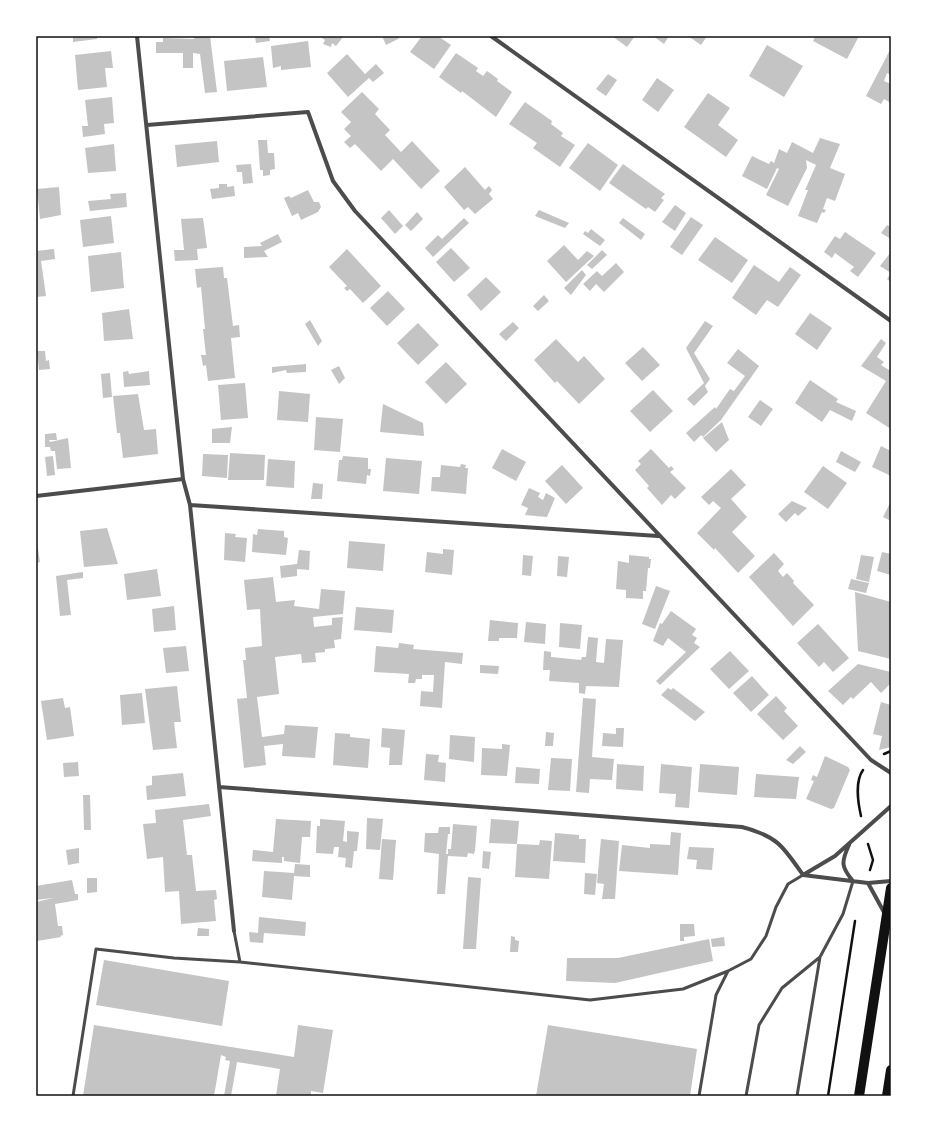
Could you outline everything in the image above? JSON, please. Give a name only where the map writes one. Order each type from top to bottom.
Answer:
[{"type":"main road","points":[[859,1096],[891,888]]},
{"type":"main road","points":[[887,1096],[891,1070]]},
{"type":"street","points":[[137,36],[183,479],[190,505],[234,931]]},
{"type":"street","points":[[492,36],[891,322]]},
{"type":"street","points":[[147,125],[308,112],[333,181],[355,211],[546,413],[658,536],[871,760],[891,773]]},
{"type":"street","points":[[36,496],[183,479]]},
{"type":"street","points":[[190,505],[658,536]]},
{"type":"street","points":[[219,787],[742,827],[758,831],[776,840],[803,875],[868,883],[891,881]]},
{"type":"street","points":[[803,875],[835,856],[891,806]]},
{"type":"street","points":[[850,843],[843,858],[844,870],[853,881]]},
{"type":"street","points":[[868,883],[886,915]]},
{"type":"lane","points":[[74,1096],[96,949],[174,958],[240,962],[590,1000],[684,989],[728,971],[751,959],[766,936],[776,907],[788,884],[803,875]]},
{"type":"lane","points":[[797,1096],[820,958],[843,914],[853,881]]},
{"type":"lane","points":[[234,931],[240,962]]},
{"type":"lane","points":[[746,1096],[759,1025],[782,988],[820,958]]},
{"type":"lane","points":[[699,1096],[716,995],[728,971]]},
{"type":"path","points":[[828,1096],[855,920]]},
{"type":"building","points":[[73,36],[97,36],[97,39],[73,42]]},
{"type":"building","points":[[210,36],[217,92],[205,93],[200,54],[193,53],[193,68],[183,68],[183,53],[156,53],[156,42],[163,42],[163,38],[194,39],[194,37]]},
{"type":"building","points":[[255,36],[269,36],[270,41],[256,43]]},
{"type":"building","points":[[319,36],[343,37],[336,46],[332,43],[331,47],[323,44],[325,40]]},
{"type":"building","points":[[382,36],[400,36],[398,39],[386,45]]},
{"type":"building","points":[[422,36],[438,36],[451,45],[434,69],[410,52]]},
{"type":"building","points":[[612,36],[635,36],[627,47]]},
{"type":"building","points":[[653,36],[669,36],[664,44]]},
{"type":"building","points":[[688,36],[707,36],[701,45]]},
{"type":"building","points":[[815,36],[859,36],[847,59],[813,41]]},
{"type":"building","points":[[308,41],[311,67],[281,70],[281,66],[273,68],[271,46]]},
{"type":"building","points":[[767,45],[803,66],[784,97],[749,76]]},
{"type":"building","points":[[891,48],[891,75],[887,73],[884,81],[891,84],[891,103],[884,99],[881,104],[866,96]]},
{"type":"building","points":[[111,51],[113,68],[105,68],[107,87],[78,90],[75,55]]},
{"type":"building","points":[[456,53],[478,68],[476,71],[483,76],[487,71],[498,79],[497,81],[512,92],[496,117],[462,91],[461,93],[439,77]]},
{"type":"building","points":[[347,54],[365,74],[376,64],[384,73],[373,82],[369,78],[348,97],[327,73]]},
{"type":"building","points":[[263,57],[267,87],[227,91],[224,61]]},
{"type":"building","points":[[608,74],[617,80],[606,96],[596,89]]},
{"type":"building","points":[[657,78],[674,90],[658,112],[642,100]]},
{"type":"building","points":[[362,92],[379,109],[375,114],[390,130],[385,135],[401,152],[412,141],[440,171],[421,189],[393,159],[381,171],[355,144],[350,148],[344,142],[351,136],[344,129],[351,122],[341,112]]},
{"type":"building","points":[[708,93],[730,108],[718,125],[738,140],[726,157],[684,127]]},
{"type":"building","points":[[112,97],[114,123],[104,124],[105,134],[83,137],[82,126],[88,126],[85,100]]},
{"type":"building","points":[[525,102],[552,121],[551,124],[563,133],[561,136],[575,145],[560,167],[533,148],[537,143],[509,124]]},
{"type":"building","points":[[820,138],[840,144],[830,168],[845,174],[835,201],[827,198],[823,209],[826,210],[824,213],[822,212],[817,223],[798,216],[808,190],[805,190],[816,165],[806,160],[807,168],[788,206],[766,195],[779,169],[777,168],[767,189],[742,176],[752,156],[769,164],[771,161],[774,163],[779,149],[787,153],[792,142],[813,153]]},
{"type":"building","points":[[258,140],[267,140],[268,153],[274,153],[275,169],[270,170],[270,175],[263,176],[263,170],[260,170]]},
{"type":"building","points":[[217,141],[219,162],[177,167],[175,145]]},
{"type":"building","points":[[588,143],[618,165],[600,191],[569,168]]},
{"type":"building","points":[[114,144],[116,171],[88,173],[85,148]]},
{"type":"building","points":[[251,164],[253,183],[243,184],[242,172],[237,172],[236,165]]},
{"type":"building","points":[[623,164],[665,194],[661,198],[664,200],[655,212],[648,207],[646,209],[609,183]]},
{"type":"building","points":[[465,167],[485,190],[489,186],[492,190],[489,194],[493,199],[475,214],[468,207],[464,210],[444,187]]},
{"type":"building","points":[[219,184],[227,184],[227,187],[234,186],[235,196],[212,199],[210,189],[219,188]]},
{"type":"building","points":[[59,187],[61,215],[40,219],[37,189]]},
{"type":"building","points":[[308,190],[314,202],[319,202],[321,207],[318,212],[301,220],[298,213],[292,216],[284,198],[289,196],[291,198]]},
{"type":"building","points":[[126,193],[127,207],[90,211],[88,201],[111,199],[110,194]]},
{"type":"building","points":[[675,205],[686,213],[675,231],[662,222]]},
{"type":"building","points":[[389,210],[403,226],[395,234],[381,218]]},
{"type":"building","points":[[539,210],[569,223],[565,228],[535,216]]},
{"type":"building","points":[[417,212],[423,219],[411,231],[405,225]]},
{"type":"building","points":[[111,216],[114,243],[83,247],[80,220]]},
{"type":"building","points":[[691,217],[703,225],[682,255],[670,247]]},
{"type":"building","points":[[203,218],[207,248],[197,249],[198,260],[175,261],[174,250],[184,250],[181,219]]},
{"type":"building","points":[[464,218],[469,223],[433,257],[425,248],[438,235],[442,239]]},
{"type":"building","points":[[623,218],[645,234],[641,240],[619,223]]},
{"type":"building","points":[[887,225],[891,227],[891,239],[881,233]]},
{"type":"building","points":[[591,229],[605,240],[600,246],[583,234],[585,231],[588,233]]},
{"type":"building","points":[[845,232],[876,253],[858,277],[850,271],[854,267],[835,253],[832,258],[824,252],[835,236],[840,239]]},
{"type":"building","points":[[278,234],[282,242],[264,251],[268,257],[244,258],[244,247],[262,246],[260,243]]},
{"type":"building","points":[[715,237],[748,260],[732,283],[698,260]]},
{"type":"building","points":[[564,245],[578,260],[587,251],[594,256],[566,282],[547,261]]},
{"type":"building","points":[[451,248],[470,268],[454,282],[436,262]]},
{"type":"building","points":[[54,249],[55,259],[41,261],[46,296],[36,297],[36,251]]},
{"type":"building","points":[[347,249],[381,286],[363,303],[350,289],[347,291],[344,288],[347,286],[329,267]]},
{"type":"building","points":[[602,250],[607,255],[592,269],[587,265]]},
{"type":"building","points":[[121,252],[124,288],[91,292],[88,256]]},
{"type":"building","points":[[891,252],[891,273],[880,266]]},
{"type":"building","points":[[616,263],[624,272],[604,292],[596,284],[590,291],[583,284],[597,271],[602,276]]},
{"type":"building","points":[[754,265],[779,282],[790,267],[801,275],[778,307],[767,300],[756,315],[732,298]]},
{"type":"building","points":[[223,267],[224,278],[227,278],[233,326],[239,325],[240,337],[231,338],[235,378],[208,381],[206,365],[203,366],[201,355],[206,355],[203,329],[205,329],[201,287],[197,288],[195,269]]},
{"type":"building","points":[[582,270],[586,275],[571,295],[564,288]]},
{"type":"building","points":[[891,273],[891,282],[887,279]]},
{"type":"building","points":[[486,277],[501,292],[481,311],[467,295]]},
{"type":"building","points":[[388,291],[405,309],[387,326],[370,308]]},
{"type":"building","points":[[544,295],[549,301],[538,311],[533,306]]},
{"type":"building","points":[[129,309],[133,339],[104,341],[102,313]]},
{"type":"building","points":[[810,313],[832,328],[817,350],[795,334]]},
{"type":"building","points":[[310,320],[322,341],[318,346],[305,324]]},
{"type":"building","points":[[705,321],[713,326],[694,353],[710,379],[705,386],[708,392],[694,406],[687,399],[704,383],[686,348]]},
{"type":"building","points":[[513,322],[519,328],[506,341],[499,334]]},
{"type":"building","points":[[418,323],[439,345],[418,365],[397,343]]},
{"type":"building","points":[[556,339],[578,362],[584,356],[605,379],[579,404],[557,381],[555,383],[534,360]]},
{"type":"building","points":[[881,339],[886,343],[877,357],[884,362],[881,365],[889,370],[891,368],[891,429],[866,413],[886,381],[861,366]]},
{"type":"building","points":[[643,347],[660,365],[642,381],[625,363]]},
{"type":"building","points":[[738,349],[759,366],[721,420],[703,437],[701,435],[694,442],[686,433],[715,407],[716,409],[730,389],[734,391],[745,376],[727,363]]},
{"type":"building","points":[[37,351],[45,351],[46,361],[49,360],[50,369],[39,370]]},
{"type":"building","points":[[446,362],[467,384],[446,404],[425,382]]},
{"type":"building","points":[[306,364],[306,372],[287,373],[286,370],[272,373],[272,367]]},
{"type":"building","points":[[339,366],[345,378],[339,384],[331,370]]},
{"type":"building","points":[[128,371],[129,374],[149,371],[150,385],[124,387],[123,372]]},
{"type":"building","points":[[110,373],[112,397],[103,398],[101,374]]},
{"type":"building","points":[[810,380],[838,399],[836,402],[856,411],[852,421],[830,410],[822,422],[795,403]]},
{"type":"building","points":[[245,383],[248,418],[221,420],[218,385]]},
{"type":"building","points":[[653,390],[673,411],[650,432],[630,411]]},
{"type":"building","points":[[279,391],[310,394],[308,422],[277,420]]},
{"type":"building","points":[[138,394],[144,430],[156,429],[158,454],[123,458],[120,433],[117,433],[113,396]]},
{"type":"building","points":[[760,400],[773,409],[761,426],[748,417]]},
{"type":"building","points":[[383,404],[423,423],[424,436],[380,432]]},
{"type":"building","points":[[316,417],[343,419],[340,452],[314,450]]},
{"type":"building","points":[[722,422],[729,440],[716,452],[703,438]]},
{"type":"building","points":[[232,427],[230,443],[212,443],[212,429]]},
{"type":"building","points":[[56,433],[57,440],[49,440],[50,442],[68,438],[71,468],[57,469],[55,451],[51,451],[50,447],[45,447],[45,434]]},
{"type":"building","points":[[881,446],[891,451],[891,476],[872,467]]},
{"type":"building","points":[[502,449],[526,462],[516,481],[492,468]]},
{"type":"building","points":[[651,449],[669,468],[671,466],[674,469],[670,472],[686,488],[675,499],[671,495],[662,505],[647,488],[649,486],[635,470],[641,464],[638,461]]},
{"type":"building","points":[[841,451],[861,462],[855,472],[836,462]]},
{"type":"building","points":[[230,453],[265,455],[264,480],[228,480]]},
{"type":"building","points":[[203,454],[228,455],[227,478],[202,476]]},
{"type":"building","points":[[53,456],[55,475],[47,476],[45,457]]},
{"type":"building","points":[[343,456],[368,458],[368,469],[371,469],[370,476],[367,475],[366,484],[337,481],[339,460],[342,460]]},
{"type":"building","points":[[386,458],[422,461],[419,494],[383,491]]},
{"type":"building","points":[[268,459],[295,461],[294,488],[266,486]]},
{"type":"building","points":[[461,464],[466,465],[465,468],[468,468],[466,494],[431,491],[432,477],[440,477],[441,465],[460,467]]},
{"type":"building","points":[[562,465],[583,488],[566,504],[545,481]]},
{"type":"building","points":[[823,466],[847,483],[828,509],[804,492]]},
{"type":"building","points":[[731,469],[746,485],[731,499],[747,517],[732,532],[755,556],[738,573],[715,548],[714,550],[697,533],[721,508],[713,501],[709,505],[701,497]]},
{"type":"building","points":[[313,483],[323,484],[322,499],[311,499]]},
{"type":"building","points":[[529,488],[540,493],[538,497],[543,500],[546,493],[555,498],[547,517],[525,515],[528,508],[521,505]]},
{"type":"building","points":[[792,501],[807,508],[798,516],[795,513],[786,522],[778,514]]},
{"type":"building","points":[[891,501],[891,521],[883,517]]},
{"type":"building","points":[[107,528],[118,564],[84,567],[80,531]]},
{"type":"building","points":[[258,529],[284,531],[284,537],[288,538],[286,555],[252,552],[253,534],[257,535]]},
{"type":"building","points":[[225,533],[236,534],[235,537],[247,538],[245,562],[224,560]]},
{"type":"building","points":[[36,536],[40,562],[36,563]]},
{"type":"building","points":[[349,541],[385,544],[383,571],[347,568]]},
{"type":"building","points":[[443,549],[454,550],[452,575],[425,572],[427,552],[443,554]]},
{"type":"building","points":[[299,550],[310,551],[309,570],[297,569],[297,576],[281,578],[280,566],[297,564]]},
{"type":"building","points":[[882,552],[891,554],[891,575],[877,571]]},
{"type":"building","points":[[774,553],[784,564],[778,571],[783,577],[787,573],[794,581],[793,583],[814,605],[793,626],[749,577]]},
{"type":"building","points":[[523,555],[533,556],[531,576],[522,575]]},
{"type":"building","points":[[629,555],[649,557],[649,559],[651,559],[650,568],[648,568],[646,591],[643,591],[643,599],[626,598],[626,590],[616,589],[618,561],[629,563]]},
{"type":"building","points":[[861,555],[874,557],[869,582],[856,579]]},
{"type":"building","points":[[558,556],[569,557],[567,577],[557,576]]},
{"type":"building","points":[[157,569],[161,596],[127,600],[124,574]]},
{"type":"building","points":[[83,572],[83,578],[67,580],[71,615],[60,616],[56,576]]},
{"type":"building","points":[[273,577],[276,602],[295,600],[294,606],[319,609],[321,589],[345,591],[343,614],[313,617],[314,627],[332,625],[332,618],[343,617],[341,639],[334,640],[335,648],[325,649],[325,652],[315,653],[316,662],[302,663],[301,654],[275,657],[279,694],[257,697],[262,737],[284,734],[285,725],[318,727],[315,758],[282,756],[283,744],[264,746],[266,765],[244,768],[237,699],[247,698],[243,660],[246,660],[245,648],[262,646],[260,609],[247,610],[244,580]]},
{"type":"building","points":[[851,579],[869,583],[866,593],[848,589]]},
{"type":"building","points":[[656,586],[670,591],[655,629],[642,624]]},
{"type":"building","points":[[855,592],[891,602],[891,659],[858,651]]},
{"type":"building","points":[[174,606],[176,630],[154,632],[152,609]]},
{"type":"building","points":[[356,607],[394,610],[392,633],[354,630]]},
{"type":"building","points":[[671,611],[696,629],[692,635],[697,638],[694,643],[700,647],[660,685],[656,681],[686,652],[668,638],[663,646],[653,641],[660,623],[662,624]]},
{"type":"building","points":[[490,620],[518,623],[517,638],[499,638],[499,641],[488,641]]},
{"type":"building","points":[[526,622],[546,624],[545,644],[524,642]]},
{"type":"building","points":[[560,623],[582,625],[580,649],[559,647]]},
{"type":"building","points":[[818,624],[849,658],[833,672],[824,662],[819,667],[797,643]]},
{"type":"building","points":[[588,637],[598,638],[596,662],[604,663],[606,639],[623,640],[619,687],[586,686],[585,694],[579,693],[579,683],[549,681],[550,670],[543,670],[544,651],[551,652],[551,657],[581,660],[582,657],[586,657]]},
{"type":"building","points":[[399,643],[414,645],[413,649],[463,653],[462,664],[445,662],[442,708],[420,706],[421,691],[433,692],[434,675],[422,675],[422,679],[416,679],[415,683],[408,683],[409,674],[374,672],[376,646],[398,648]]},
{"type":"building","points":[[186,646],[189,671],[166,673],[163,648]]},
{"type":"building","points":[[730,651],[749,671],[729,689],[710,669]]},
{"type":"building","points":[[858,664],[891,672],[891,683],[881,693],[871,682],[853,699],[851,697],[843,705],[828,691]]},
{"type":"building","points":[[480,665],[499,666],[498,674],[480,673]]},
{"type":"building","points":[[752,676],[769,695],[751,712],[733,693]]},
{"type":"building","points":[[177,686],[181,722],[174,722],[177,748],[153,750],[145,689]]},
{"type":"building","points":[[668,688],[671,690],[673,688],[705,712],[695,721],[661,695]]},
{"type":"building","points":[[142,693],[145,723],[122,725],[120,695]]},
{"type":"building","points":[[776,696],[787,708],[784,711],[798,726],[783,740],[757,714]]},
{"type":"building","points":[[63,698],[65,708],[70,707],[74,736],[47,740],[41,701]]},
{"type":"building","points":[[583,698],[596,699],[592,757],[614,759],[612,780],[590,779],[589,793],[576,792]]},
{"type":"building","points":[[881,702],[891,705],[891,747],[879,750],[882,736],[873,734]]},
{"type":"building","points":[[382,728],[405,730],[402,765],[389,765],[390,748],[381,747]]},
{"type":"building","points":[[616,728],[624,728],[623,747],[602,746],[603,733],[616,734]]},
{"type":"building","points":[[546,732],[554,733],[553,746],[545,746]]},
{"type":"building","points":[[335,733],[350,734],[350,737],[370,739],[368,768],[333,765]]},
{"type":"building","points":[[450,735],[475,737],[474,762],[449,759]]},
{"type":"building","points":[[502,744],[510,745],[507,776],[481,775],[482,748],[502,749]]},
{"type":"building","points":[[800,746],[806,752],[793,764],[786,760]]},
{"type":"building","points":[[426,754],[439,755],[438,762],[446,763],[445,782],[424,780]]},
{"type":"building","points":[[825,756],[848,767],[850,770],[834,808],[831,809],[806,799],[814,781],[811,780],[813,775],[817,777]]},
{"type":"building","points":[[551,758],[572,759],[570,791],[548,790]]},
{"type":"building","points":[[78,762],[79,776],[64,777],[63,763]]},
{"type":"building","points":[[617,764],[644,766],[643,791],[616,789]]},
{"type":"building","points":[[661,764],[692,767],[689,808],[675,807],[676,794],[659,793]]},
{"type":"building","points":[[700,764],[739,767],[737,795],[698,792]]},
{"type":"building","points":[[516,767],[540,769],[539,784],[515,783]]},
{"type":"building","points":[[183,773],[186,796],[147,800],[146,786],[152,785],[152,776]]},
{"type":"building","points":[[756,774],[799,777],[796,799],[754,797]]},
{"type":"building","points":[[83,795],[90,795],[91,830],[84,830]]},
{"type":"building","points":[[209,804],[211,816],[183,820],[187,855],[192,855],[196,891],[216,890],[217,899],[214,900],[216,921],[181,924],[179,891],[165,892],[163,857],[147,859],[143,824],[156,823],[155,810]]},
{"type":"building","points":[[367,818],[383,819],[380,850],[366,849]]},
{"type":"building","points":[[276,819],[311,821],[310,837],[302,837],[300,863],[284,861],[284,857],[282,857],[282,863],[252,861],[253,850],[273,852]]},
{"type":"building","points":[[320,819],[345,821],[343,841],[347,842],[347,831],[359,832],[357,851],[354,851],[352,868],[345,867],[346,858],[338,857],[339,847],[334,847],[333,854],[316,853],[317,826],[320,826]]},
{"type":"building","points":[[491,819],[519,821],[517,844],[489,843]]},
{"type":"building","points":[[453,824],[477,826],[475,851],[474,854],[468,853],[467,857],[448,856],[445,894],[437,894],[439,854],[424,852],[425,833],[438,833],[439,827],[450,827],[446,854],[448,854],[448,849],[451,849]]},
{"type":"building","points":[[671,832],[681,833],[678,875],[619,871],[622,845],[650,848],[650,844],[670,845]]},
{"type":"building","points":[[555,833],[579,835],[579,839],[586,839],[585,863],[553,861]]},
{"type":"building","points":[[382,839],[396,840],[393,880],[379,879]]},
{"type":"building","points":[[601,839],[619,841],[615,899],[602,899],[604,884],[597,883]]},
{"type":"building","points":[[540,840],[552,841],[549,879],[515,877],[517,844],[539,845]]},
{"type":"building","points":[[689,847],[714,848],[712,870],[696,869],[697,860],[687,859]]},
{"type":"building","points":[[79,848],[79,863],[68,865],[66,850]]},
{"type":"building","points":[[483,851],[491,852],[489,869],[482,868]]},
{"type":"building","points":[[295,864],[310,865],[310,877],[294,876],[292,900],[262,897],[264,871],[294,873]]},
{"type":"building","points":[[585,873],[597,874],[595,895],[584,894]]},
{"type":"building","points":[[468,877],[481,878],[476,949],[463,949]]},
{"type":"building","points":[[87,878],[97,878],[97,892],[87,893]]},
{"type":"building","points":[[72,880],[75,894],[78,894],[78,900],[55,904],[58,926],[62,926],[63,935],[60,936],[61,937],[37,941],[36,902],[53,898],[36,900],[36,886]]},
{"type":"building","points":[[259,917],[306,922],[305,936],[264,933],[263,943],[250,942],[249,932],[258,933]]},
{"type":"building","points":[[680,924],[694,924],[695,936],[684,937],[684,941],[680,941]]},
{"type":"building","points":[[198,928],[209,929],[209,936],[197,936]]},
{"type":"building","points":[[511,936],[515,937],[515,940],[519,941],[518,952],[510,952]]},
{"type":"building","points":[[724,937],[725,946],[712,947],[711,939]]},
{"type":"building","points":[[709,939],[713,961],[615,983],[566,981],[567,958],[618,958]]},
{"type":"building","points":[[104,960],[229,981],[222,1026],[96,1005]]},
{"type":"building","points":[[94,1025],[294,1057],[298,1025],[333,1030],[323,1093],[311,1091],[311,1096],[276,1096],[280,1069],[237,1062],[231,1096],[224,1096],[230,1061],[225,1060],[226,1057],[221,1055],[214,1096],[83,1096]]},
{"type":"building","points":[[548,1025],[697,1049],[690,1096],[536,1096]]}]
